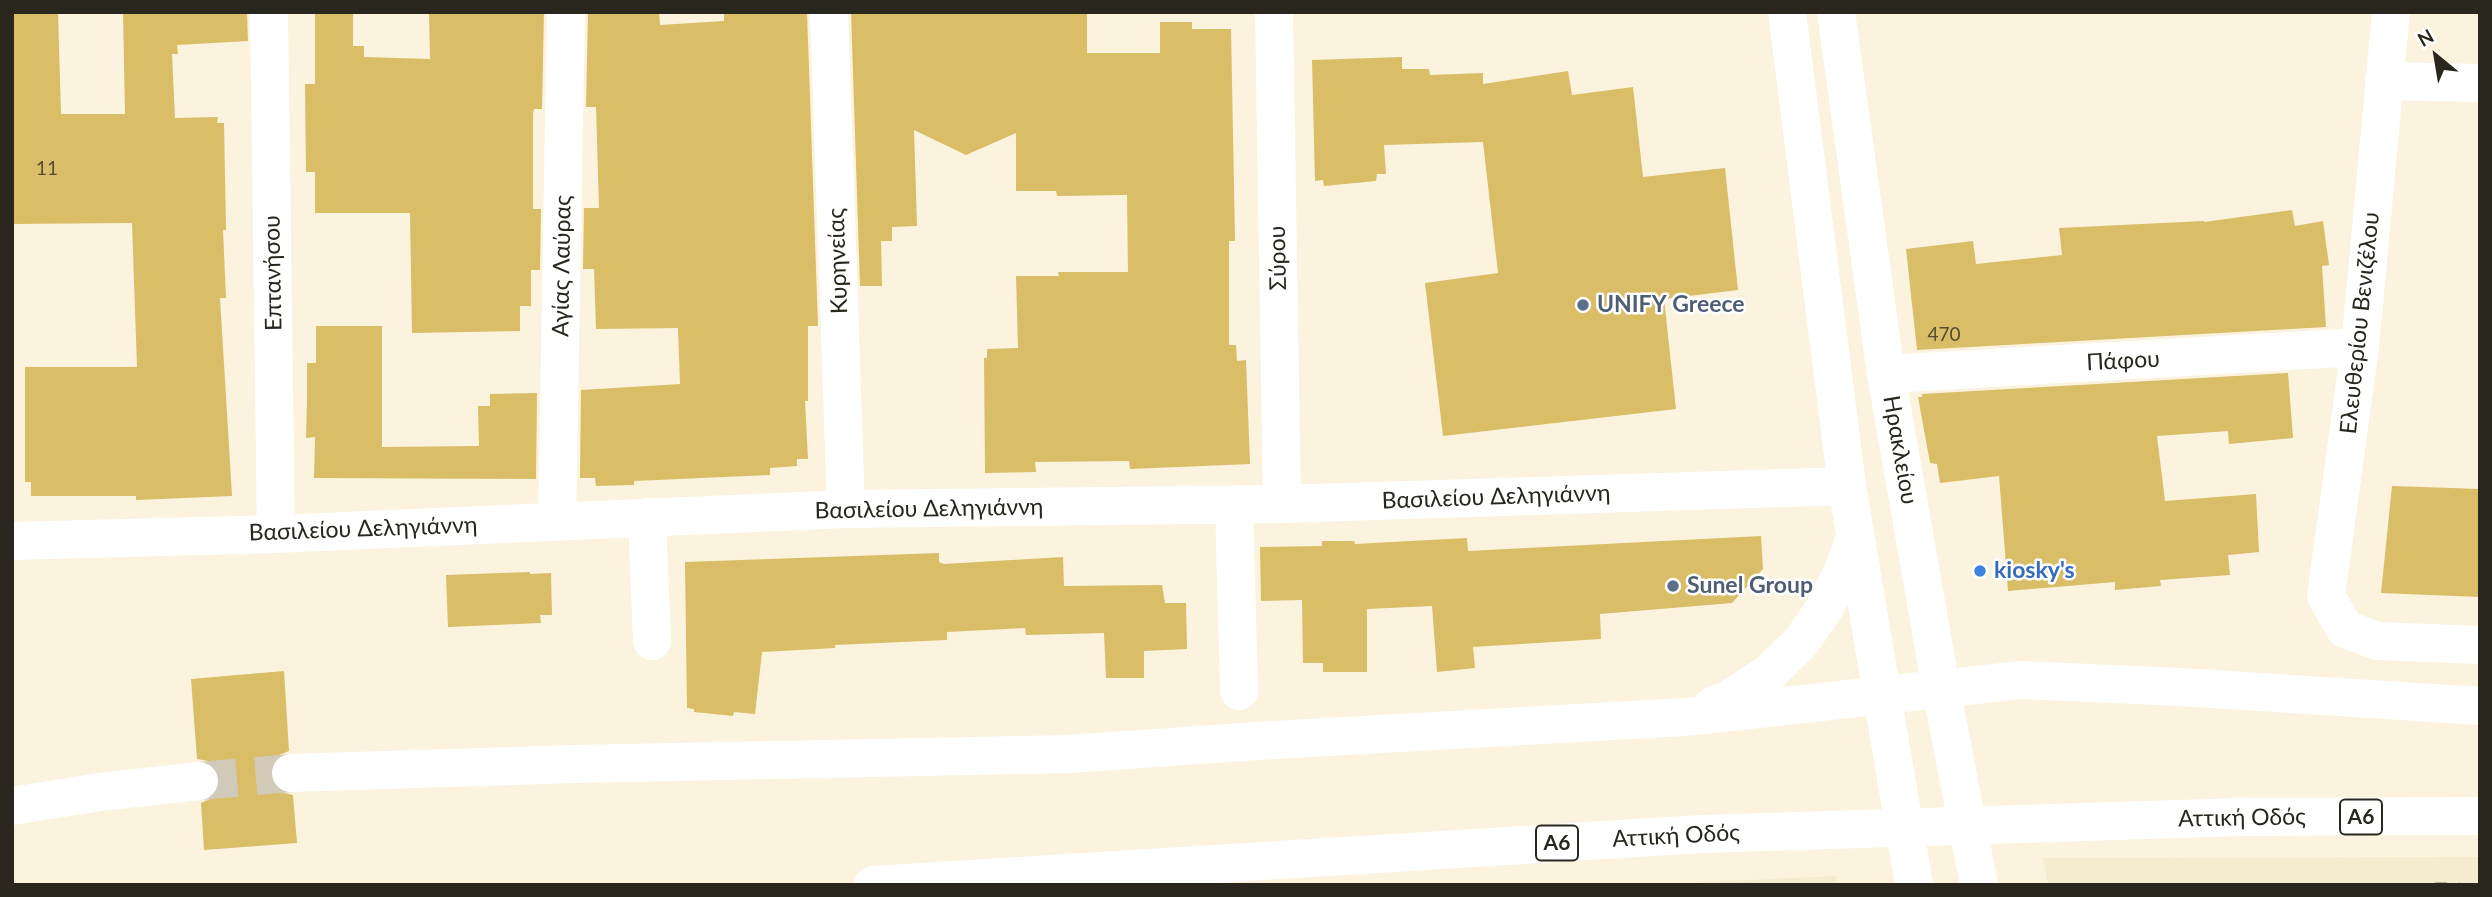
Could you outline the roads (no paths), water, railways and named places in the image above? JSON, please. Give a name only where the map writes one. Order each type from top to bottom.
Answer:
[{"type":"main road","name":"Επτανήσου","points":[[269,12],[276,534]]},
{"type":"main road","name":"Αγίας Λαύρας","points":[[557,521],[566,12]]},
{"type":"main road","name":"Κυρηνείας","points":[[829,12],[846,509]]},
{"type":"main road","name":"Σύρου","points":[[1274,12],[1282,504]]},
{"type":"main road","points":[[1787,12],[1847,486],[1914,885]]},
{"type":"main road","name":"Ηρακλείου","points":[[1836,12],[1886,374],[1941,688],[1979,885]]},
{"type":"main road","name":"Ελευθερίου Βενιζέλου","points":[[2391,12],[2360,347],[2326,596],[2345,629],[2377,641],[2480,645]]},
{"type":"main road","points":[[2384,81],[2480,83]]},
{"type":"main road","name":"Πάφου","points":[[1886,374],[2360,347]]},
{"type":"main road","name":"Βασιλείου Δεληγιάννη","points":[[12,541],[276,534],[846,509],[1282,504],[1847,486]]},
{"type":"main road","points":[[1234,504],[1239,691]]},
{"type":"main road","points":[[647,517],[652,641]]},
{"type":"main road","points":[[1685,717],[1729,699],[1768,674],[1801,642],[1824,609],[1855,538]]},
{"type":"main road","points":[[291,773],[1070,754],[1685,717],[2021,680],[2480,706]]},
{"type":"main road","points":[[12,806],[100,792],[199,781]]},
{"type":"main road","name":"Αττική Οδός","points":[[873,885],[1702,834],[2243,817],[2480,816]]},
{"type":"tunnel","points":[[199,781],[291,773]]},
{"type":"railway","points":[[2435,885],[2460,885]]},
{"type":"place","name":"UNIFY Greece","points":[[1583,305]]},
{"type":"place","name":"kiosky's","points":[[1980,571]]},
{"type":"place","name":"Sunel Group","points":[[1673,586]]}]
